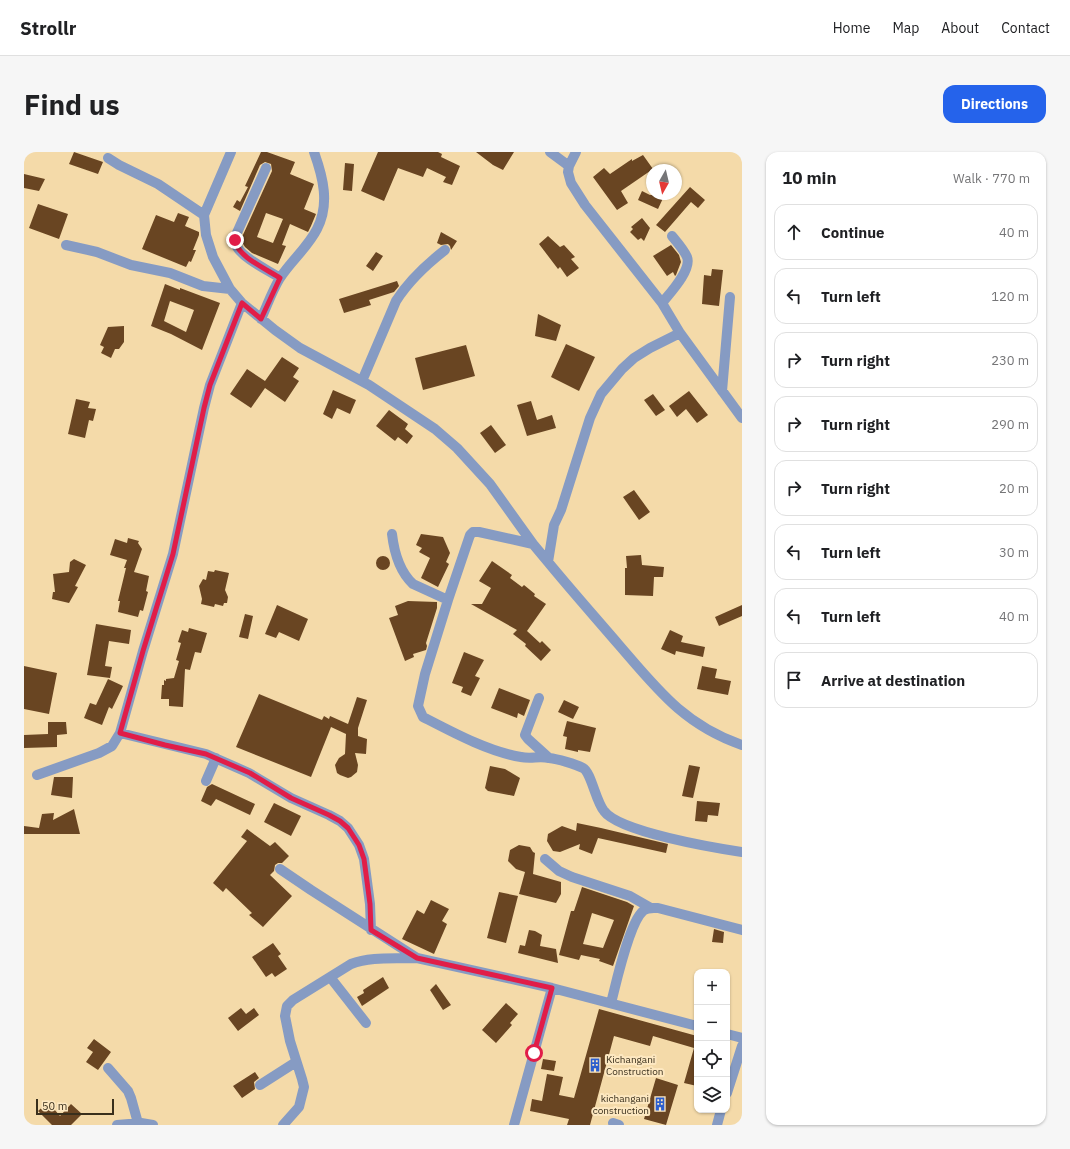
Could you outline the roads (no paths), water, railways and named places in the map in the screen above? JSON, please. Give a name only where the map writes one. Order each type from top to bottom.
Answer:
[{"type":"street","points":[[231,152],[204,215],[206,235],[213,257],[230,289],[242,303],[300,348],[362,382],[435,429],[457,448],[490,484],[533,544],[650,681],[694,722],[742,745]]},
{"type":"street","points":[[261,319],[280,278],[317,229],[321,218],[325,190],[320,167],[314,152]]},
{"type":"street","points":[[550,152],[569,166]]},
{"type":"street","points":[[576,152],[569,166],[568,172],[571,182],[585,205],[662,303],[680,333],[742,418]]},
{"type":"street","points":[[108,158],[158,184],[204,215]]},
{"type":"street","points":[[266,168],[236,235],[235,243],[237,248],[248,258],[280,278]]},
{"type":"street","points":[[662,303],[684,275],[688,263],[687,256],[672,236]]},
{"type":"street","points":[[66,245],[97,252],[135,266],[170,273],[203,286],[230,289]]},
{"type":"street","points":[[362,382],[398,298],[413,280],[445,250]]},
{"type":"street","points":[[722,391],[730,297]]},
{"type":"street","points":[[37,774],[99,753],[112,746],[120,733],[143,651],[173,554],[210,385],[242,303]]},
{"type":"street","points":[[548,562],[554,525],[561,510],[590,418],[601,394],[622,369],[634,358],[680,333]]},
{"type":"street","points":[[533,544],[479,532],[473,532],[468,538],[425,674],[418,706],[423,717],[448,730],[499,752],[521,757],[549,758],[586,770],[598,802],[604,813],[618,821],[658,835],[742,852]]},
{"type":"street","points":[[392,534],[393,544],[399,563],[408,580],[413,584],[448,600]]},
{"type":"street","points":[[539,698],[526,735],[528,739],[549,758]]},
{"type":"street","points":[[120,733],[206,754],[250,773],[291,798],[340,821],[348,828],[359,845],[364,859],[370,904],[371,930]]},
{"type":"street","points":[[206,781],[216,758]]},
{"type":"street","points":[[545,859],[559,871],[572,877],[630,896],[651,908]]},
{"type":"street","points":[[280,868],[310,890],[417,958]]},
{"type":"street","points":[[611,1003],[630,935],[639,916],[644,910],[658,908],[742,930]]},
{"type":"street","points":[[283,1125],[299,1107],[304,1088],[290,1041],[285,1016],[287,1006],[293,1000],[360,960],[417,958],[552,988],[694,1025]]},
{"type":"street","points":[[330,977],[366,1023]]},
{"type":"street","points":[[514,1125],[552,988]]},
{"type":"street","points":[[730,1035],[742,1038]]},
{"type":"street","points":[[730,1084],[742,1046]]},
{"type":"street","points":[[260,1085],[296,1062]]},
{"type":"street","points":[[108,1068],[128,1092],[138,1123]]},
{"type":"street","points":[[717,1125],[720,1113]]},
{"type":"street","points":[[117,1125],[138,1123],[153,1125]]},
{"type":"place","name":"Kichangani Construction","points":[[595,1065]]},
{"type":"place","name":"kichangani construction","points":[[660,1104]]}]
